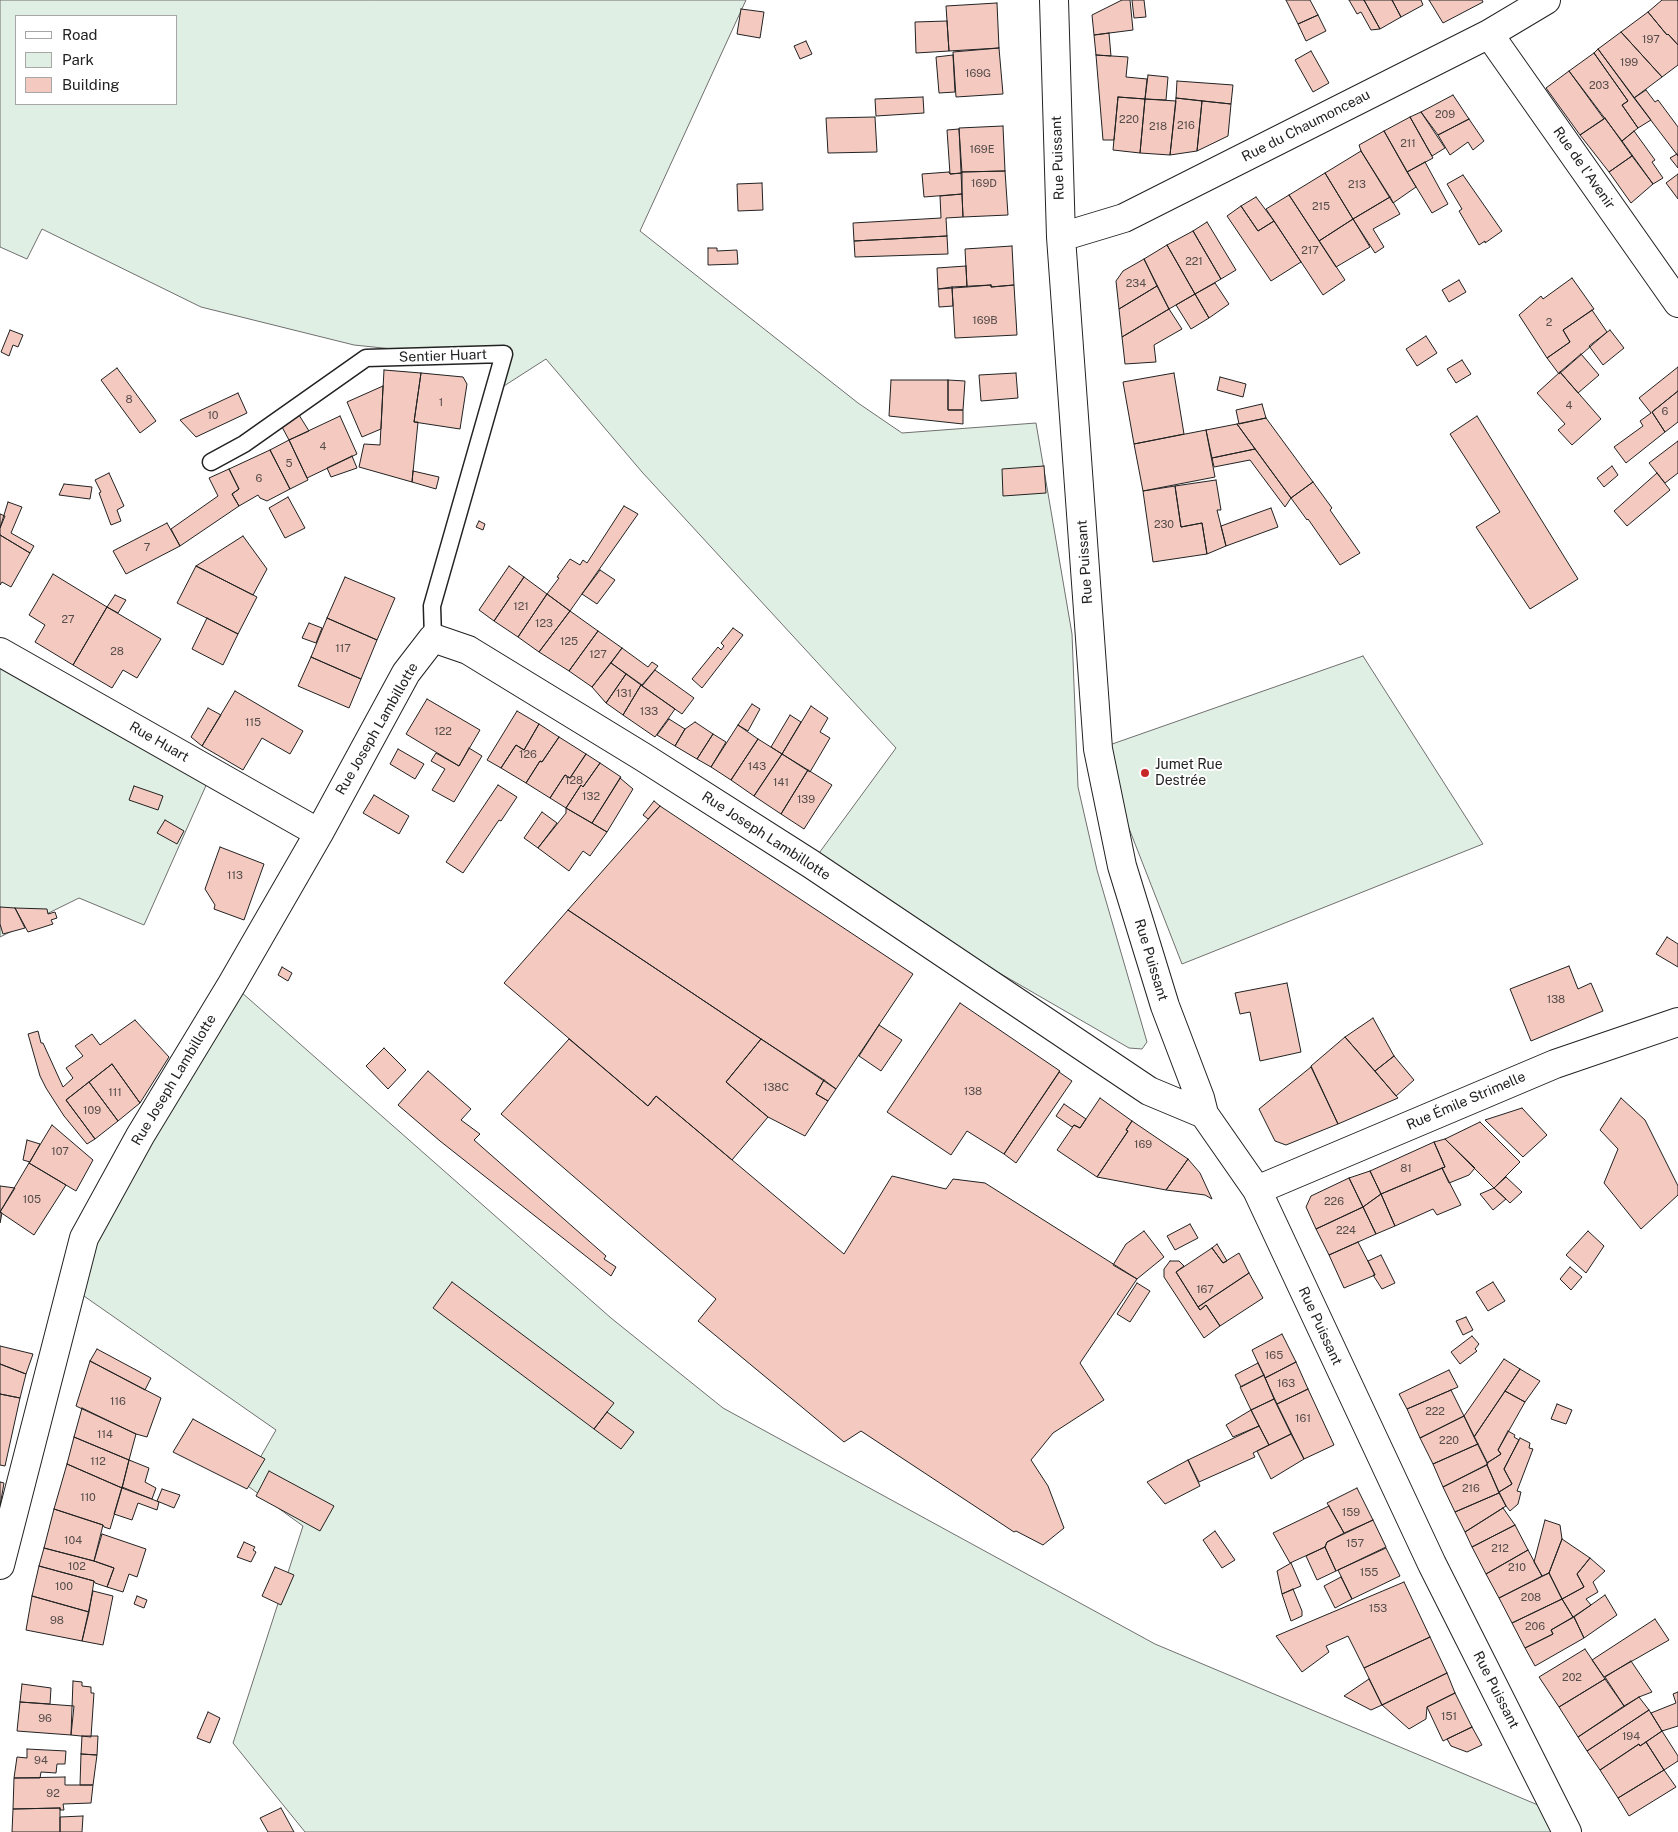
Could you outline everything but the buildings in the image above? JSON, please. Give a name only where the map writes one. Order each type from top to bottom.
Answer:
[{"type":"street","name":"Rue Puissant","points":[[1054,0],[1061,238],[1098,749],[1122,866],[1165,1006],[1200,1098],[1204,1114],[1257,1190],[1428,1555],[1567,1832]]},
{"type":"street","name":"Rue du Chaumonceau","points":[[1061,238],[1124,218],[1489,34],[1546,0]]},
{"type":"street","name":"Rue de l'Avenir","points":[[1489,34],[1678,303]]},
{"type":"street","name":"Rue Joseph Lambillotte","points":[[0,1565],[84,1238],[140,1136],[232,984],[319,832],[406,673],[433,638],[468,650],[643,757],[811,864],[1150,1091],[1204,1114]]},
{"type":"street","name":"Rue Huart","points":[[0,652],[319,832]]},
{"type":"street","name":"Rue Émile Strimelle","points":[[1257,1190],[1555,1064],[1678,1022]]},
{"type":"lane","name":"Sentier Huart","points":[[211,462],[244,444],[366,358],[504,354],[432,606],[433,638]]},
{"type":"green space","points":[[0,0],[746,0],[640,231],[858,403],[902,433],[1036,423],[1072,634],[1078,787],[1097,870],[1147,1042],[1142,1049],[1129,1048],[811,864],[896,748],[642,472],[546,359],[493,393],[503,355],[460,356],[354,345],[201,307],[42,229],[27,259],[0,247]]},
{"type":"green space","points":[[0,652],[212,772],[144,925],[79,898],[0,937]]},
{"type":"green space","points":[[1363,656],[1483,844],[1182,964],[1098,749]]},
{"type":"green space","points":[[232,984],[611,1318],[723,1408],[1155,1644],[1557,1813],[1565,1832],[305,1832],[233,1743],[303,1526],[245,1484],[276,1430],[71,1287]]},
{"type":"place","name":"Jumet Rue Destrée","points":[[1145,773]]}]
